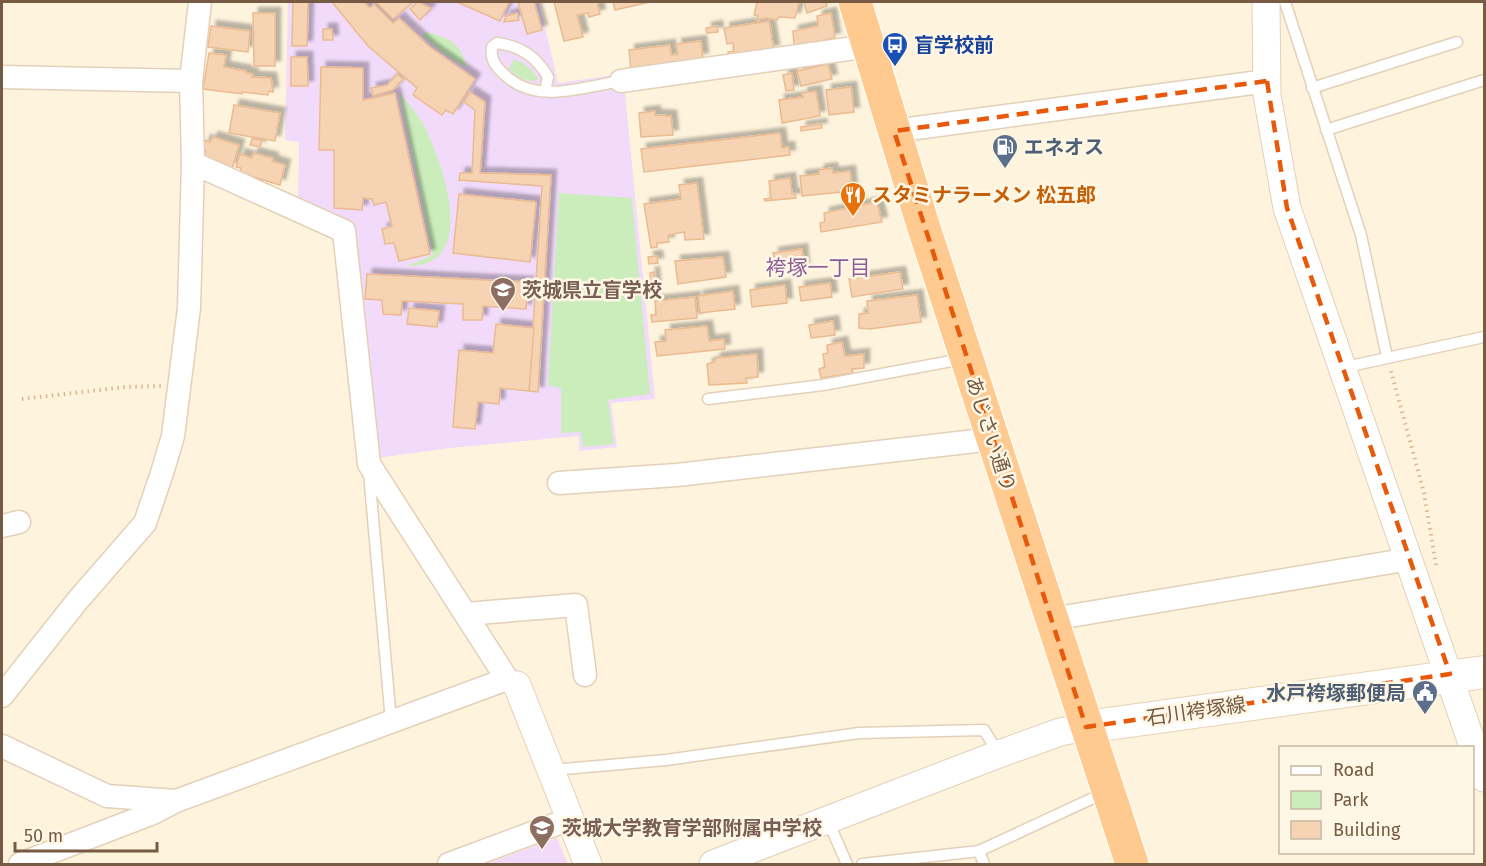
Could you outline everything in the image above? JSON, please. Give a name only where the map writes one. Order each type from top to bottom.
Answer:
[{"type":"highway","name":"あじさい通り","points":[[855,2],[966,358],[1132,864]]},
{"type":"main road","name":"石川袴塚線","points":[[1086,727],[1450,674],[1485,672]]},
{"type":"street","points":[[2,696],[78,600],[144,523],[172,436],[189,308],[191,81],[200,2]]},
{"type":"street","points":[[1266,2],[1267,81],[1287,208],[1485,778]]},
{"type":"street","points":[[621,81],[869,46]]},
{"type":"street","points":[[2,78],[191,81]]},
{"type":"street","points":[[894,131],[1267,81]]},
{"type":"street","points":[[192,163],[344,231],[369,464],[512,682],[552,773],[588,864]]},
{"type":"street","points":[[560,483],[677,475],[993,439]]},
{"type":"street","points":[[1052,619],[1410,559]]},
{"type":"street","points":[[466,614],[576,605],[585,675]]},
{"type":"street","points":[[20,864],[153,813],[176,801],[391,721],[512,682]]},
{"type":"street","points":[[713,864],[999,754],[1060,732],[1086,727]]},
{"type":"street","points":[[2,746],[107,796],[176,801]]},
{"type":"street","points":[[449,864],[570,819]]},
{"type":"lane","points":[[1285,2],[1361,236],[1387,357]]},
{"type":"lane","points":[[1312,88],[1457,42]]},
{"type":"lane","points":[[545,91],[548,77],[534,57],[506,44],[497,43],[492,47],[491,54],[495,65],[511,81],[540,93],[545,91],[553,93],[621,81]]},
{"type":"lane","points":[[1326,130],[1485,80]]},
{"type":"lane","points":[[1341,368],[1485,337]]},
{"type":"lane","points":[[708,399],[823,385],[966,358]]},
{"type":"lane","points":[[369,464],[391,721]]},
{"type":"lane","points":[[552,773],[564,769],[666,760],[859,733],[984,730],[999,754]]},
{"type":"lane","points":[[862,864],[979,851],[1107,791]]},
{"type":"lane","points":[[827,819],[847,864]]},
{"type":"lane","points":[[979,851],[984,864]]},
{"type":"path","points":[[1387,357],[1424,494],[1437,570]]},
{"type":"path","points":[[22,399],[125,387],[180,386]]},
{"type":"highlighted area","points":[[1267,81],[1287,208],[1450,674],[1086,727],[894,131]]},
{"type":"shaded area","name":"茨城県立盲学校","points":[[288,2],[539,2],[558,83],[621,74],[625,94],[655,399],[611,403],[617,447],[579,451],[579,436],[450,448],[377,458],[352,227],[298,201],[299,142],[285,140]]},
{"type":"shaded area","name":"茨城大学教育学部附属中学校","points":[[557,838],[568,864],[486,864]]},
{"type":"green space","points":[[425,32],[452,42],[461,52],[466,67],[447,56],[423,36]]},
{"type":"green space","points":[[514,60],[528,66],[538,78],[531,81],[517,76],[509,68]]},
{"type":"green space","points":[[399,92],[422,122],[432,143],[440,164],[450,211],[449,232],[443,250],[429,262],[407,266],[433,255]]},
{"type":"green space","points":[[559,193],[632,198],[650,394],[608,400],[614,444],[583,447],[581,432],[561,433],[561,388],[548,385]]},
{"type":"building","points":[[293,2],[308,2],[307,46],[292,46]]},
{"type":"building","points":[[332,2],[364,2],[370,8],[374,4],[393,23],[399,18],[430,47],[475,79],[453,114],[446,110],[442,115],[413,95],[417,88],[368,46]]},
{"type":"building","points":[[376,2],[413,2],[393,19]]},
{"type":"building","points":[[418,2],[431,8],[420,20],[410,9]]},
{"type":"building","points":[[457,2],[509,2],[500,21]]},
{"type":"building","points":[[518,2],[534,2],[542,30],[527,34]]},
{"type":"building","points":[[554,2],[597,2],[600,14],[589,17],[588,13],[577,15],[583,37],[564,41]]},
{"type":"building","points":[[613,2],[650,2],[615,10]]},
{"type":"building","points":[[757,2],[799,2],[795,18],[779,17],[777,20],[767,18],[756,20],[758,16],[754,15]]},
{"type":"building","points":[[804,2],[826,2],[827,6],[807,13]]},
{"type":"building","points":[[253,13],[275,13],[275,66],[254,66]]},
{"type":"building","points":[[517,13],[519,20],[504,22],[506,16]]},
{"type":"building","points":[[831,13],[835,38],[794,46],[793,31],[818,26],[817,16]]},
{"type":"building","points":[[769,21],[774,50],[729,57],[728,52],[734,51],[733,43],[727,44],[724,28]]},
{"type":"building","points":[[211,26],[250,31],[248,52],[208,47]]},
{"type":"building","points":[[717,26],[718,32],[707,33],[706,28]]},
{"type":"building","points":[[323,29],[332,29],[333,40],[323,40]]},
{"type":"building","points":[[701,41],[703,58],[631,70],[629,50],[670,45],[671,55],[678,54],[676,44]]},
{"type":"building","points":[[209,53],[226,55],[224,67],[246,71],[246,73],[253,74],[252,77],[271,78],[273,92],[269,91],[268,95],[242,92],[242,94],[203,89]]},
{"type":"building","points":[[291,57],[307,57],[308,86],[291,86]]},
{"type":"building","points":[[828,64],[832,79],[801,86],[797,71]]},
{"type":"building","points":[[321,67],[363,68],[363,100],[395,93],[430,254],[399,261],[394,243],[385,244],[382,229],[392,226],[386,202],[374,205],[372,199],[363,198],[362,210],[334,208],[334,150],[319,150]]},
{"type":"building","points":[[792,73],[794,90],[786,91],[783,75]]},
{"type":"building","points":[[397,74],[403,79],[393,90],[373,96],[371,88],[387,85]]},
{"type":"building","points":[[851,87],[854,112],[829,115],[826,90]]},
{"type":"building","points":[[816,91],[820,116],[782,123],[779,100],[803,97],[802,93]]},
{"type":"building","points":[[470,92],[485,102],[480,173],[551,175],[538,392],[529,391],[542,186],[459,180],[460,173],[472,173],[475,110],[464,102]]},
{"type":"building","points":[[234,105],[280,113],[275,141],[229,133]]},
{"type":"building","points":[[655,111],[655,115],[671,116],[673,135],[641,137],[639,113]]},
{"type":"building","points":[[821,124],[822,128],[801,131],[801,127]]},
{"type":"building","points":[[780,133],[782,148],[789,147],[790,155],[644,172],[641,149]]},
{"type":"building","points":[[213,137],[239,145],[232,169],[203,159],[206,151],[202,149],[205,140],[210,142]]},
{"type":"building","points":[[252,139],[262,140],[260,147],[250,145]]},
{"type":"building","points":[[253,153],[273,158],[272,161],[285,165],[280,185],[240,173],[241,168],[236,167],[240,154],[252,158]]},
{"type":"building","points":[[832,168],[833,173],[850,171],[852,191],[802,196],[800,176],[819,174],[819,170]]},
{"type":"building","points":[[790,178],[792,194],[795,194],[796,198],[765,201],[764,199],[771,198],[769,181]]},
{"type":"building","points":[[697,183],[704,239],[685,240],[684,232],[668,235],[669,242],[657,243],[657,247],[651,248],[644,204],[681,199],[679,185]]},
{"type":"building","points":[[459,194],[536,202],[530,262],[453,253]]},
{"type":"building","name":"スタミナラーメン 松五郎","points":[[877,202],[882,222],[821,232],[820,223],[825,222],[824,213]]},
{"type":"building","points":[[802,249],[804,269],[776,273],[773,253]]},
{"type":"building","points":[[657,256],[658,263],[649,264],[648,257]]},
{"type":"building","points":[[723,257],[726,277],[678,284],[675,261]]},
{"type":"building","points":[[654,272],[655,287],[651,287],[650,273]]},
{"type":"building","points":[[900,272],[903,289],[852,297],[849,279]]},
{"type":"building","points":[[367,274],[528,282],[526,309],[483,306],[482,320],[463,320],[463,304],[402,301],[401,315],[383,314],[382,300],[365,299]]},
{"type":"building","points":[[830,283],[832,297],[801,301],[799,287]]},
{"type":"building","points":[[785,285],[787,303],[752,307],[750,290]]},
{"type":"building","points":[[733,291],[735,309],[700,313],[698,296]]},
{"type":"building","points":[[917,295],[921,322],[870,329],[859,328],[859,314],[868,313],[867,301]]},
{"type":"building","points":[[695,297],[697,318],[652,322],[651,315],[656,315],[655,301]]},
{"type":"building","points":[[409,308],[439,311],[437,327],[407,324]]},
{"type":"building","points":[[833,321],[835,335],[811,338],[809,325]]},
{"type":"building","points":[[496,324],[534,328],[529,391],[500,388],[499,404],[478,402],[475,429],[453,427],[459,350],[493,353]]},
{"type":"building","points":[[707,326],[709,341],[724,339],[725,349],[657,356],[655,342],[666,341],[665,330]]},
{"type":"building","points":[[842,342],[845,356],[864,354],[864,368],[852,369],[853,373],[821,378],[819,369],[825,367],[823,354],[828,353],[827,345]]},
{"type":"building","points":[[757,354],[758,377],[746,378],[747,383],[709,385],[707,364],[714,362],[716,358]]},
{"type":"place","name":"盲学校前","points":[[895,68]]},
{"type":"place","name":"エネオス","points":[[1005,170]]},
{"type":"place","name":"スタミナラーメン 松五郎","points":[[853,218]]},
{"type":"place","name":"茨城県立盲学校","points":[[503,313]]},
{"type":"place","name":"水戸袴塚郵便局","points":[[1425,716]]},
{"type":"place","name":"茨城大学教育学部附属中学校","points":[[542,851]]},
{"type":"district","name":"袴塚一丁目","points":[[818,268]]}]
